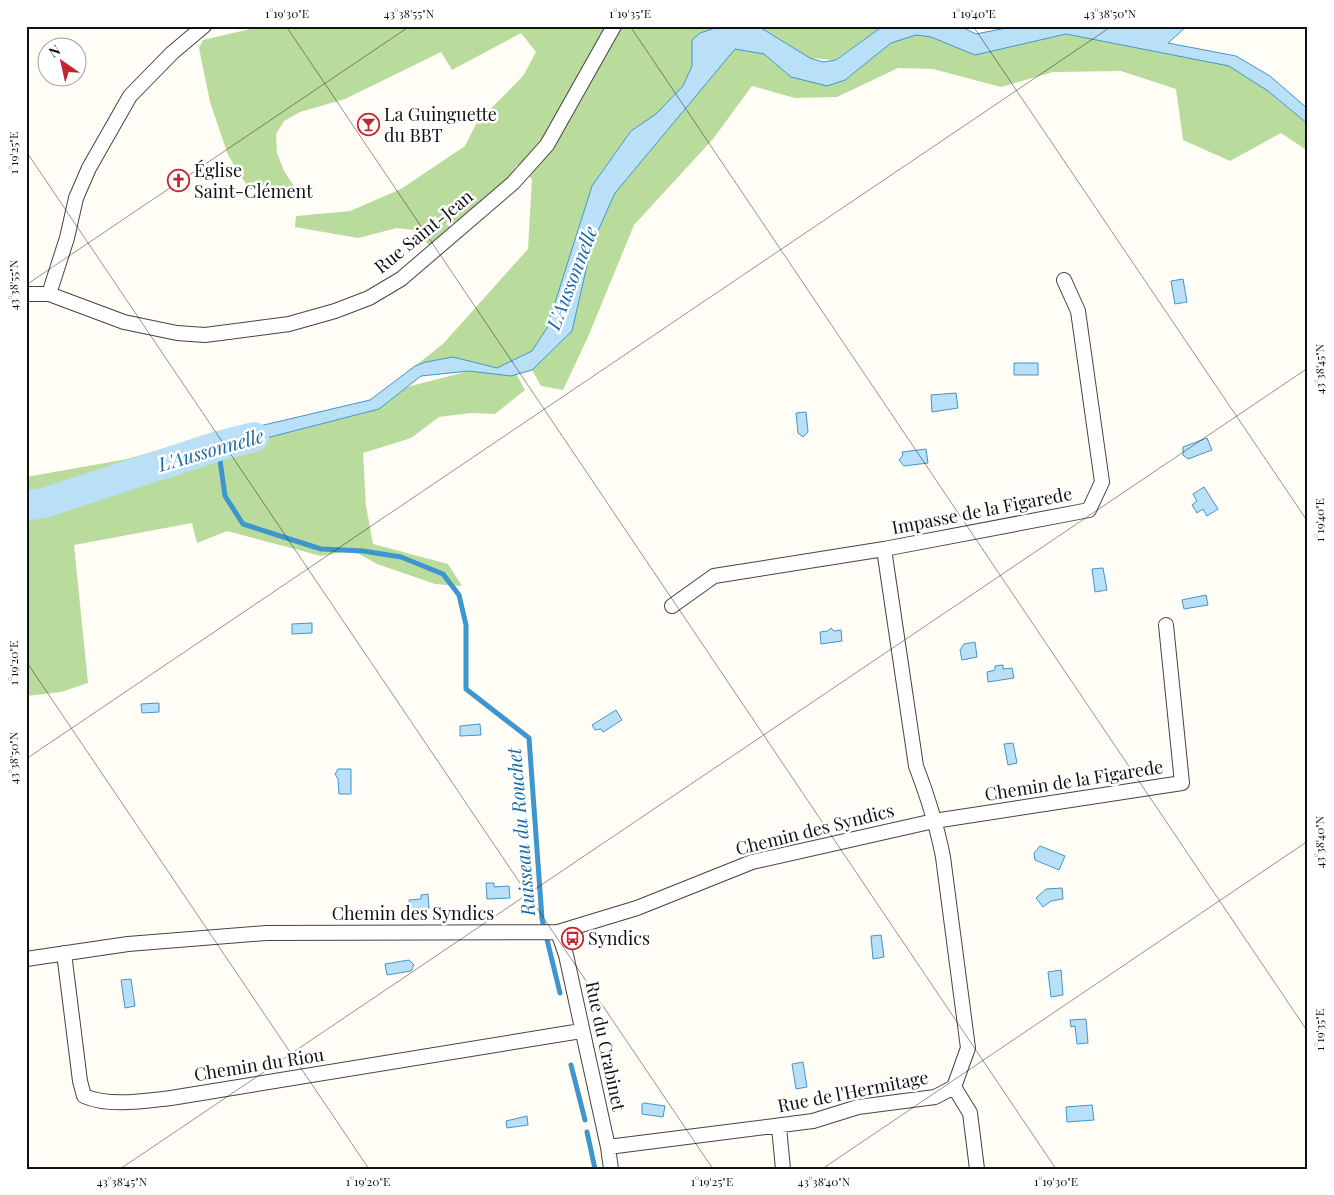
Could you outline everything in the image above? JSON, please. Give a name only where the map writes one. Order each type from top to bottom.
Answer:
[{"type":"street","points":[[49,294],[76,198],[89,168],[130,96],[172,53],[204,26]]},
{"type":"street","name":"Rue Saint-Jean","points":[[26,294],[49,294],[124,322],[177,334],[205,335],[289,324],[335,311],[368,298],[401,279],[513,183],[547,145],[614,26]]},
{"type":"street","name":"Impasse de la Figarede","points":[[672,606],[714,576],[884,549],[1089,510],[1102,482],[1078,311],[1064,280]]},
{"type":"street","name":"Impasse de la Figarede","points":[[884,549],[916,766],[934,821]]},
{"type":"street","name":"Chemin de la Figarede","points":[[934,821],[1182,784],[1166,626]]},
{"type":"street","name":"Chemin des Syndics","points":[[26,959],[128,944],[266,933],[550,932],[637,908],[752,862],[934,821]]},
{"type":"street","name":"Rue de l'Hermitage","points":[[608,1147],[813,1122],[858,1107],[935,1097],[954,1087],[968,1048],[943,857],[938,828],[934,821]]},
{"type":"street","name":"Rue du Crabinet","points":[[550,932],[566,955],[581,1031],[608,1147],[611,1169]]},
{"type":"street","name":"Chemin du Riou","points":[[64,953],[80,1081],[84,1096],[91,1099],[136,1101],[171,1098],[581,1031]]},
{"type":"street","points":[[954,1087],[970,1113],[977,1169]]},
{"type":"street","points":[[778,1127],[783,1169]]},
{"type":"green space","points":[[263,26],[883,26],[835,60],[810,58],[761,28],[692,40],[692,66],[683,86],[656,114],[631,131],[592,186],[547,328],[532,351],[497,368],[453,357],[415,366],[443,344],[528,249],[532,179],[517,165],[507,179],[429,245],[413,230],[397,228],[358,238],[295,227],[296,216],[350,211],[401,189],[465,146],[476,124],[523,76],[536,52],[521,33],[452,70],[441,52],[345,99],[300,112],[284,121],[276,134],[277,153],[284,171],[294,186],[270,194],[249,189],[228,155],[210,102],[199,48],[203,40]]},
{"type":"green space","points":[[1066,34],[1229,66],[1268,91],[1308,124],[1308,151],[1281,133],[1230,161],[1183,140],[1176,89],[1121,71],[1053,72],[1001,87],[933,69],[898,68],[837,97],[795,98],[752,86],[713,139],[634,225],[588,337],[563,390],[541,386],[532,370],[572,331],[592,244],[615,193],[735,49],[764,54],[791,77],[845,80],[891,43],[916,35],[931,37],[975,55]]},
{"type":"green space","points":[[469,371],[510,376],[516,374],[525,390],[495,414],[471,413],[439,417],[411,438],[363,453],[366,506],[373,544],[448,564],[462,586],[435,584],[377,564],[352,550],[321,556],[227,531],[197,543],[192,523],[74,545],[88,683],[61,692],[26,696],[26,477],[127,459],[199,438],[213,437],[216,451],[379,409],[407,387]]},
{"type":"water","points":[[883,26],[960,26],[976,34],[1016,26],[1187,26],[1168,43],[1236,56],[1270,76],[1308,109],[1308,124],[1268,91],[1229,66],[1066,34],[975,55],[931,37],[916,35],[891,43],[845,80],[827,86],[791,77],[764,54],[735,49],[615,193],[592,244],[572,331],[532,370],[511,376],[469,371],[421,376],[379,409],[216,451],[213,437],[370,400],[415,366],[426,362],[453,357],[497,368],[532,351],[547,328],[592,186],[631,131],[656,114],[683,86],[692,66],[692,40],[700,33],[715,28],[761,28],[810,58],[823,62],[836,60]]},
{"type":"water","points":[[1183,279],[1187,302],[1175,304],[1171,281]]},
{"type":"water","points":[[1014,363],[1038,363],[1038,375],[1014,375]]},
{"type":"water","points":[[956,393],[958,408],[932,412],[931,395]]},
{"type":"water","points":[[806,412],[808,432],[803,437],[798,433],[796,413]]},
{"type":"water","points":[[1207,438],[1212,450],[1188,459],[1183,455],[1183,447]]},
{"type":"water","points":[[926,449],[928,463],[904,466],[899,460],[903,455],[902,452]]},
{"type":"water","points":[[1204,487],[1218,509],[1207,516],[1203,509],[1197,513],[1192,505],[1197,501],[1193,494]]},
{"type":"water","points":[[1103,568],[1107,590],[1095,592],[1092,569]]},
{"type":"water","points":[[1206,595],[1208,605],[1184,609],[1182,600]]},
{"type":"water","points":[[312,623],[312,633],[292,634],[292,624]]},
{"type":"water","points":[[831,628],[834,631],[841,630],[842,641],[821,644],[820,632],[828,631]]},
{"type":"water","points":[[975,642],[977,657],[962,660],[960,650],[964,644]]},
{"type":"water","points":[[1003,665],[1003,669],[1012,668],[1014,678],[988,682],[987,672],[995,670],[995,666]]},
{"type":"water","points":[[159,703],[159,712],[142,713],[141,704]]},
{"type":"water","points":[[616,710],[622,720],[603,732],[601,729],[595,730],[592,725]]},
{"type":"water","points":[[480,724],[481,735],[460,736],[460,726]]},
{"type":"water","points":[[1013,743],[1017,763],[1008,765],[1004,744]]},
{"type":"water","points":[[338,769],[351,769],[351,794],[339,794],[338,779],[335,774]]},
{"type":"water","points":[[1040,846],[1065,856],[1059,870],[1035,860],[1034,853]]},
{"type":"water","points":[[486,883],[494,883],[494,887],[509,886],[510,898],[487,899]]},
{"type":"water","points":[[1062,888],[1063,899],[1051,901],[1043,907],[1036,898],[1046,889]]},
{"type":"water","points":[[428,894],[429,909],[410,910],[409,900],[421,899],[421,895]]},
{"type":"water","points":[[881,935],[884,957],[873,959],[871,936]]},
{"type":"water","points":[[409,960],[414,965],[411,971],[387,975],[385,964]]},
{"type":"water","points":[[1061,970],[1063,995],[1051,997],[1048,972]]},
{"type":"water","points":[[131,979],[135,1006],[125,1008],[121,980]]},
{"type":"water","points":[[1086,1019],[1088,1043],[1077,1044],[1075,1026],[1071,1027],[1070,1020]]},
{"type":"water","points":[[803,1062],[807,1087],[796,1089],[792,1064]]},
{"type":"water","points":[[642,1104],[665,1106],[663,1117],[642,1114]]},
{"type":"water","points":[[1092,1105],[1094,1120],[1067,1122],[1066,1107]]},
{"type":"water","points":[[527,1116],[528,1125],[507,1128],[506,1121]]},
{"type":"waterway","name":"L'Aussonnelle","points":[[26,506],[44,503],[218,446],[254,437]]},
{"type":"waterway","name":"Ruisseau du Rouchet","points":[[218,446],[225,496],[243,524],[321,549],[363,551],[401,557],[443,574],[459,595],[466,625],[466,689],[529,738],[542,919],[560,993]]},
{"type":"waterway","name":"Ruisseau du Rouchet","points":[[571,1065],[585,1120]]},
{"type":"waterway","name":"Ruisseau du Rouchet","points":[[587,1132],[595,1169]]},
{"type":"place","name":"La Guinguette du BBT","points":[[368,125]]},
{"type":"place","name":"Église Saint-Clément","points":[[178,181]]},
{"type":"place","name":"Syndics","points":[[572,939]]}]
